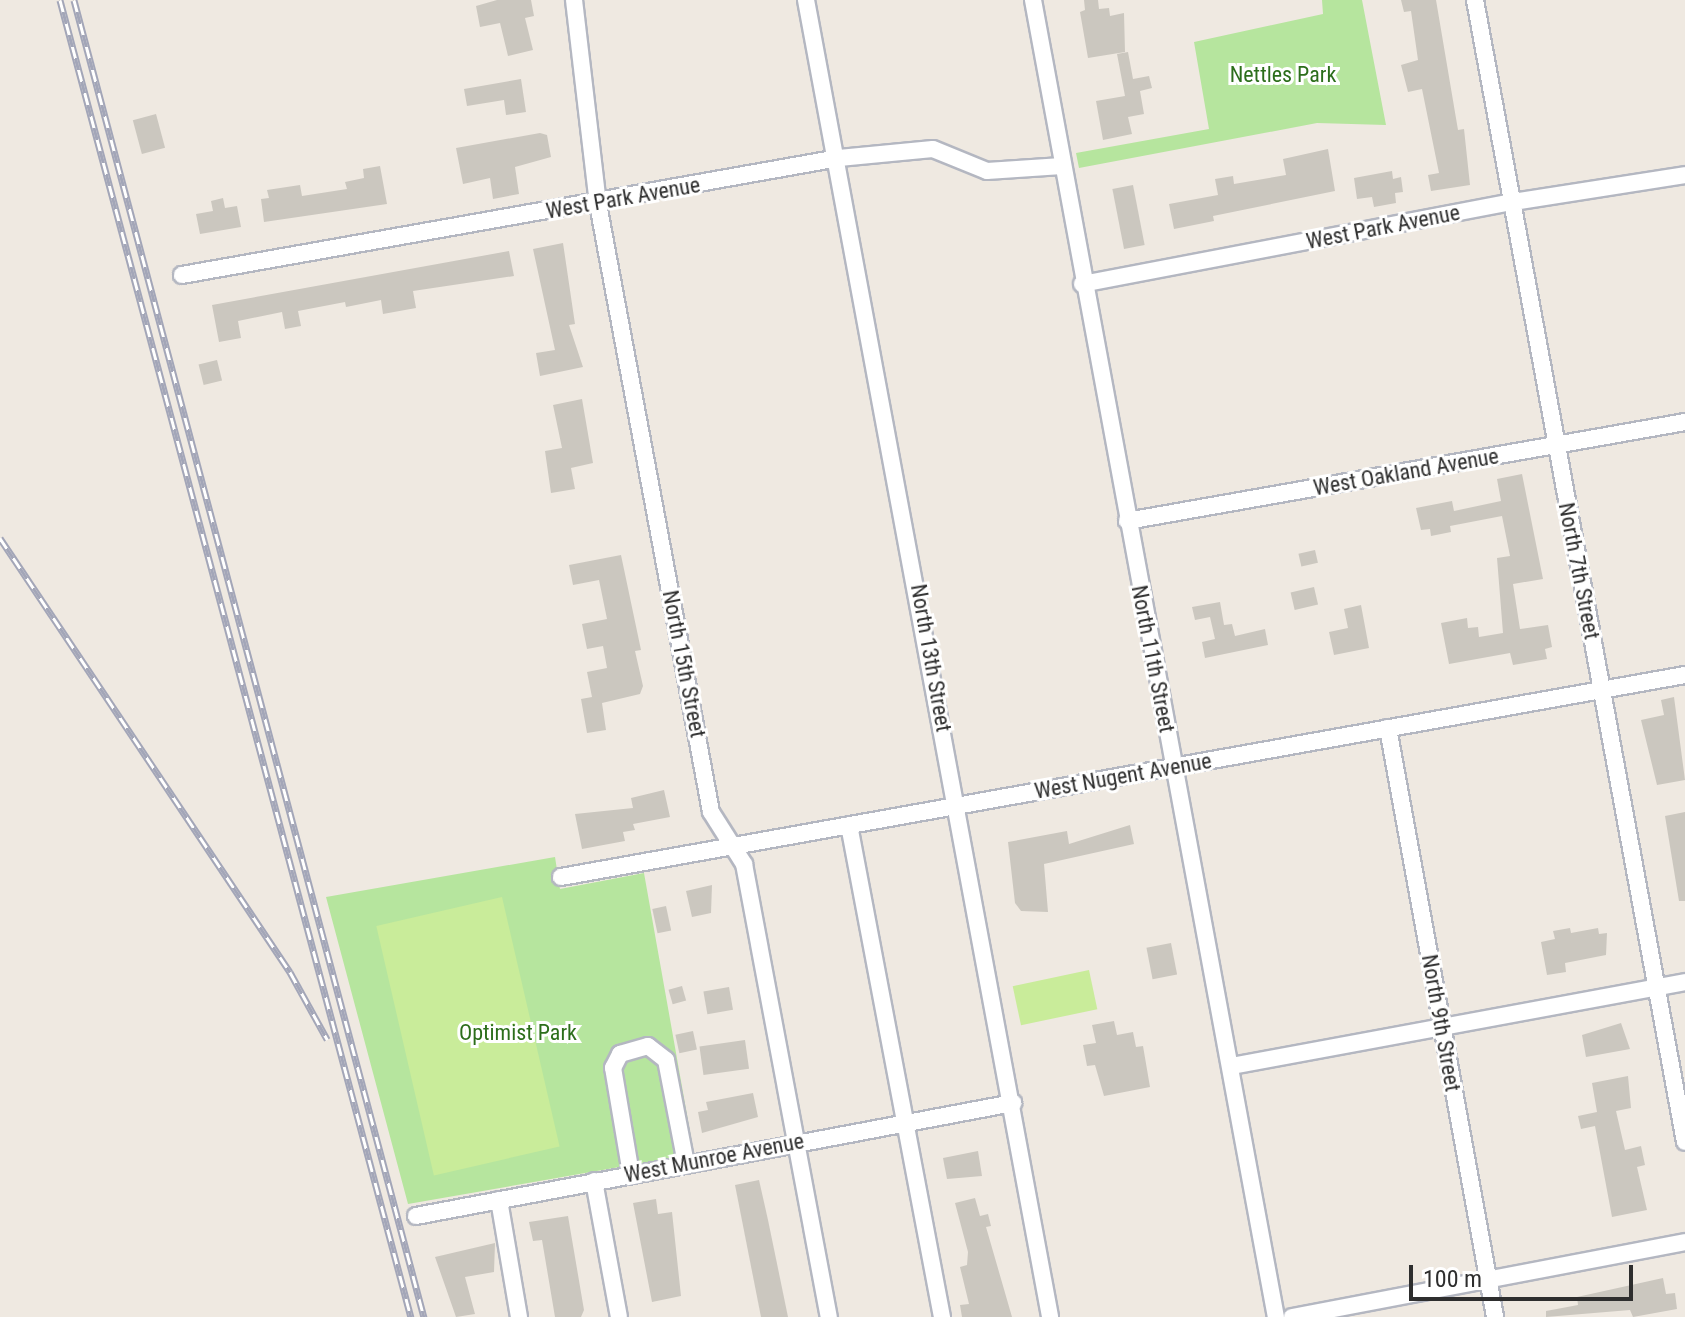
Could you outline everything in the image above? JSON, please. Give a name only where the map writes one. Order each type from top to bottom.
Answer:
[{"type":"street","name":"North 15th Street","points":[[574,0],[598,204],[711,812],[729,846],[744,864],[829,1317]]},
{"type":"street","name":"North 13th Street","points":[[806,0],[839,158],[1050,1317]]},
{"type":"street","name":"North 11th Street","points":[[1033,0],[1082,284],[1232,1066],[1276,1317]]},
{"type":"street","name":"North 7th Street","points":[[1475,0],[1685,1142]]},
{"type":"street","name":"West Park Avenue","points":[[182,275],[598,204],[839,158],[933,149],[987,171],[1062,166]]},
{"type":"street","name":"West Park Avenue","points":[[1082,284],[1513,202],[1685,175]]},
{"type":"street","name":"West Oakland Avenue","points":[[1127,521],[1685,422]]},
{"type":"street","name":"West Nugent Avenue","points":[[561,877],[1685,675]]},
{"type":"street","name":"North 9th Street","points":[[1388,728],[1495,1317]]},
{"type":"street","points":[[849,825],[942,1317]]},
{"type":"street","points":[[1232,1066],[1685,982]]},
{"type":"street","points":[[631,1174],[613,1068],[620,1054],[648,1046],[666,1060],[686,1164]]},
{"type":"street","name":"West Munroe Avenue","points":[[416,1216],[1013,1103]]},
{"type":"street","points":[[594,1181],[619,1317]]},
{"type":"street","points":[[499,1200],[519,1317]]},
{"type":"street","points":[[1292,1317],[1489,1282],[1685,1242]]},
{"type":"green space","name":"Nettles Park","points":[[1322,0],[1362,0],[1386,125],[1317,123],[1079,168],[1076,153],[1209,129],[1194,42],[1323,14]]},
{"type":"green space","name":"Optimist Park","points":[[555,857],[560,889],[644,873],[694,1154],[408,1204],[326,897]]},
{"type":"green space","points":[[502,897],[560,1146],[434,1175],[376,926]]},
{"type":"green space","points":[[1089,970],[1097,1009],[1021,1025],[1013,986]]},
{"type":"building","points":[[497,0],[531,0],[534,16],[525,18],[533,50],[508,56],[500,23],[480,27],[476,6]]},
{"type":"building","points":[[1084,0],[1098,0],[1099,9],[1109,8],[1110,16],[1124,13],[1125,52],[1088,58],[1080,12],[1085,10]]},
{"type":"building","points":[[1401,0],[1436,0],[1458,130],[1464,129],[1470,185],[1431,191],[1428,175],[1439,173],[1422,89],[1408,92],[1401,65],[1418,60],[1411,11],[1404,12]]},
{"type":"building","points":[[1128,52],[1133,79],[1149,76],[1152,88],[1140,91],[1144,114],[1128,117],[1132,134],[1103,140],[1096,101],[1125,96],[1117,54]]},
{"type":"building","points":[[521,79],[526,112],[506,115],[504,100],[467,106],[464,89]]},
{"type":"building","points":[[156,114],[165,148],[142,154],[133,120]]},
{"type":"building","points":[[540,133],[547,135],[551,157],[515,167],[519,194],[493,199],[490,178],[463,184],[456,148]]},
{"type":"building","points":[[1328,149],[1335,191],[1213,216],[1214,221],[1174,229],[1169,204],[1218,195],[1215,179],[1233,176],[1234,184],[1286,175],[1283,159]]},
{"type":"building","points":[[380,166],[387,204],[264,222],[261,199],[269,198],[267,190],[300,185],[302,196],[347,189],[345,182],[364,178],[363,169]]},
{"type":"building","points":[[1392,171],[1393,179],[1401,177],[1403,192],[1395,193],[1396,203],[1374,207],[1372,197],[1357,199],[1354,178]]},
{"type":"building","points":[[1133,185],[1145,245],[1124,249],[1112,189]]},
{"type":"building","points":[[223,198],[225,208],[237,206],[241,227],[200,234],[196,214],[213,211],[211,201]]},
{"type":"building","points":[[563,243],[575,324],[569,325],[583,367],[540,376],[536,353],[555,350],[533,249]]},
{"type":"building","points":[[509,251],[514,276],[413,291],[416,308],[383,314],[381,300],[346,307],[345,302],[298,311],[301,326],[285,329],[282,312],[238,321],[241,338],[219,342],[212,305]]},
{"type":"building","points":[[217,360],[222,380],[204,385],[199,365]]},
{"type":"building","points":[[582,399],[593,463],[571,468],[575,489],[551,493],[545,451],[562,448],[553,405]]},
{"type":"building","points":[[1522,474],[1543,579],[1513,584],[1520,629],[1548,625],[1552,647],[1545,649],[1547,659],[1513,665],[1510,653],[1449,664],[1441,623],[1467,618],[1468,628],[1478,627],[1479,637],[1503,633],[1497,558],[1510,556],[1502,516],[1450,526],[1451,532],[1431,536],[1430,529],[1421,530],[1416,508],[1452,501],[1454,511],[1501,501],[1497,479]]},
{"type":"building","points":[[1315,550],[1318,563],[1301,566],[1298,554]]},
{"type":"building","points":[[621,555],[641,650],[635,651],[643,686],[640,694],[602,703],[606,730],[587,733],[581,699],[592,697],[587,672],[607,668],[603,646],[587,649],[582,624],[607,619],[599,580],[573,585],[569,565]]},
{"type":"building","points":[[1314,587],[1318,605],[1295,610],[1291,592]]},
{"type":"building","points":[[1220,602],[1224,625],[1232,624],[1235,636],[1265,629],[1268,645],[1205,658],[1202,642],[1215,639],[1210,617],[1195,620],[1192,607]]},
{"type":"building","points":[[1361,605],[1369,648],[1334,655],[1329,632],[1348,628],[1344,609]]},
{"type":"building","points":[[1674,697],[1685,780],[1657,785],[1641,720],[1664,715],[1661,700]]},
{"type":"building","points":[[664,790],[670,817],[633,824],[635,830],[623,832],[625,841],[582,849],[575,814],[633,808],[631,798]]},
{"type":"building","points":[[1685,812],[1685,901],[1679,901],[1665,816]]},
{"type":"building","points":[[1130,825],[1134,844],[1044,864],[1048,912],[1021,911],[1015,903],[1008,842],[1067,831],[1069,844]]},
{"type":"building","points":[[712,885],[711,913],[692,917],[686,891]]},
{"type":"building","points":[[666,906],[671,930],[658,933],[652,909]]},
{"type":"building","points":[[1570,928],[1571,933],[1598,928],[1599,934],[1607,933],[1606,955],[1565,963],[1566,972],[1547,975],[1541,942],[1555,939],[1553,931]]},
{"type":"building","points":[[1171,943],[1177,974],[1153,979],[1146,948]]},
{"type":"building","points":[[682,986],[686,1000],[673,1004],[669,990]]},
{"type":"building","points":[[729,987],[733,1010],[707,1014],[703,992]]},
{"type":"building","points":[[1114,1021],[1117,1035],[1133,1032],[1136,1047],[1143,1046],[1150,1087],[1104,1096],[1095,1065],[1087,1066],[1083,1045],[1096,1043],[1092,1025]]},
{"type":"building","points":[[1621,1023],[1630,1049],[1586,1057],[1582,1035]]},
{"type":"building","points":[[693,1031],[697,1050],[679,1053],[675,1035]]},
{"type":"building","points":[[745,1040],[749,1069],[703,1075],[699,1046]]},
{"type":"building","points":[[1628,1076],[1631,1108],[1616,1111],[1625,1150],[1641,1146],[1645,1165],[1637,1167],[1647,1210],[1612,1217],[1595,1126],[1581,1129],[1578,1116],[1597,1112],[1592,1083]]},
{"type":"building","points":[[753,1093],[758,1117],[702,1133],[698,1112],[708,1110],[706,1102]]},
{"type":"building","points":[[978,1151],[982,1176],[947,1179],[943,1158]]},
{"type":"building","points":[[759,1180],[788,1317],[761,1317],[735,1185]]},
{"type":"building","points":[[975,1198],[980,1216],[988,1214],[991,1226],[986,1227],[1012,1317],[962,1317],[960,1305],[969,1304],[960,1267],[967,1265],[968,1252],[955,1203]]},
{"type":"building","points":[[656,1199],[658,1214],[672,1212],[681,1296],[652,1302],[633,1203]]},
{"type":"building","points":[[568,1216],[584,1310],[581,1317],[555,1317],[542,1240],[533,1241],[529,1222]]},
{"type":"building","points":[[495,1243],[494,1272],[465,1277],[475,1314],[456,1317],[435,1257]]},
{"type":"building","points":[[1663,1278],[1666,1294],[1675,1293],[1677,1309],[1633,1317],[1630,1310],[1546,1317],[1546,1311],[1578,1305],[1577,1297]]},
{"type":"railway","points":[[60,0],[411,1317]]},
{"type":"railway","points":[[74,0],[424,1317]]},
{"type":"railway","points":[[0,538],[290,972],[327,1039]]}]
